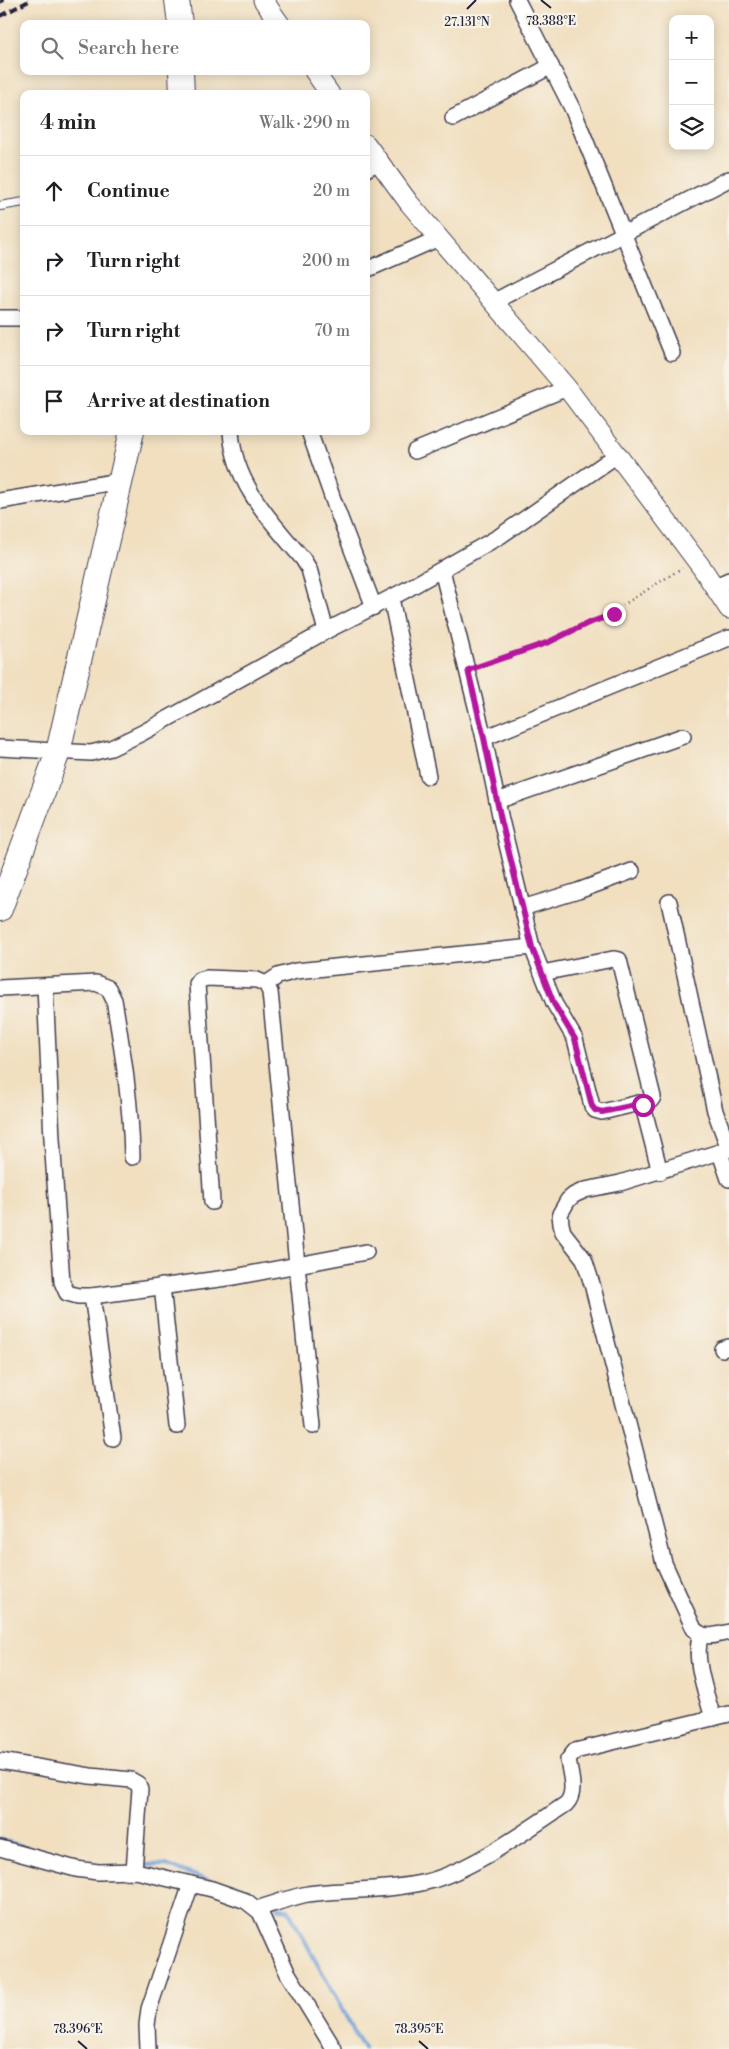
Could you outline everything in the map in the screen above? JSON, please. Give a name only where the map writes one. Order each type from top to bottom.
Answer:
[{"type":"main road","points":[[177,0],[180,20]]},
{"type":"main road","points":[[182,75],[182,90]]},
{"type":"main road","points":[[0,909],[58,752],[89,625],[131,435]]},
{"type":"street","points":[[263,0],[277,20]]},
{"type":"street","points":[[517,0],[573,110],[672,353]]},
{"type":"street","points":[[454,118],[551,66]]},
{"type":"street","points":[[317,75],[327,90]]},
{"type":"street","points":[[373,165],[409,203],[567,388],[695,559],[722,583],[729,609]]},
{"type":"street","points":[[494,302],[729,179]]},
{"type":"street","points":[[370,268],[439,238]]},
{"type":"street","points":[[0,318],[20,318]]},
{"type":"street","points":[[415,451],[567,388]]},
{"type":"street","points":[[232,435],[235,460],[246,486],[303,558],[309,569],[326,631]]},
{"type":"street","points":[[310,435],[374,607]]},
{"type":"street","points":[[0,748],[91,752],[111,748],[442,570],[500,536],[617,455]]},
{"type":"street","points":[[0,501],[120,481]]},
{"type":"street","points":[[442,570],[468,670],[532,947],[542,974],[554,1004],[575,1039],[593,1108],[602,1112],[643,1105],[653,1097],[619,960],[613,959],[542,974]]},
{"type":"street","points":[[391,598],[428,776]]},
{"type":"street","points":[[484,738],[729,638]]},
{"type":"street","points":[[497,801],[683,736]]},
{"type":"street","points":[[522,908],[578,891],[632,871]]},
{"type":"street","points":[[669,902],[715,1111],[726,1150],[729,1179]]},
{"type":"street","points":[[266,984],[278,976],[296,971],[532,947]]},
{"type":"street","points":[[212,1202],[197,984],[200,980],[207,978],[256,980],[266,984],[270,992],[313,1426]]},
{"type":"street","points":[[0,988],[96,983],[104,985],[112,993],[128,1081],[132,1117],[132,1157]]},
{"type":"street","points":[[46,986],[52,1139],[63,1286],[70,1295],[92,1296],[234,1277],[366,1252]]},
{"type":"street","points":[[643,1105],[660,1172]]},
{"type":"street","points":[[726,1150],[660,1172],[574,1195],[564,1206],[560,1214],[563,1232],[584,1259],[592,1284],[664,1563],[694,1629],[701,1635],[706,1636],[729,1632]]},
{"type":"street","points":[[162,1286],[178,1426]]},
{"type":"street","points":[[92,1296],[113,1438]]},
{"type":"street","points":[[701,1635],[698,1641],[699,1660],[713,1718]]},
{"type":"street","points":[[0,1848],[98,1872],[134,1865],[265,1906],[306,1894],[426,1882],[446,1875],[503,1845],[571,1800],[573,1793],[568,1760],[575,1751],[729,1714]]},
{"type":"street","points":[[0,1761],[136,1781],[140,1789],[134,1865]]},
{"type":"street","points":[[148,2049],[147,2025],[149,2009],[191,1884]]},
{"type":"street","points":[[265,1906],[264,1919],[287,1972],[334,2049]]},
{"type":"lane","points":[[0,206],[20,203]]},
{"type":"path","points":[[468,670],[549,642],[586,624],[614,614],[623,605],[695,559]]},
{"type":"waterway","points":[[0,1840],[35,1850]]},
{"type":"waterway","points":[[141,1865],[166,1865],[210,1881]]},
{"type":"waterway","points":[[248,1895],[264,1901]]},
{"type":"waterway","points":[[278,1907],[288,1910],[364,2049]]},
{"type":"railway","points":[[0,2],[4,0]]},
{"type":"railway","points":[[0,16],[31,0]]},
{"type":"route","points":[[614,614],[586,624],[549,642],[468,670],[501,820],[532,947],[554,1004],[575,1039],[592,1106],[598,1112],[602,1112],[643,1105]]}]
